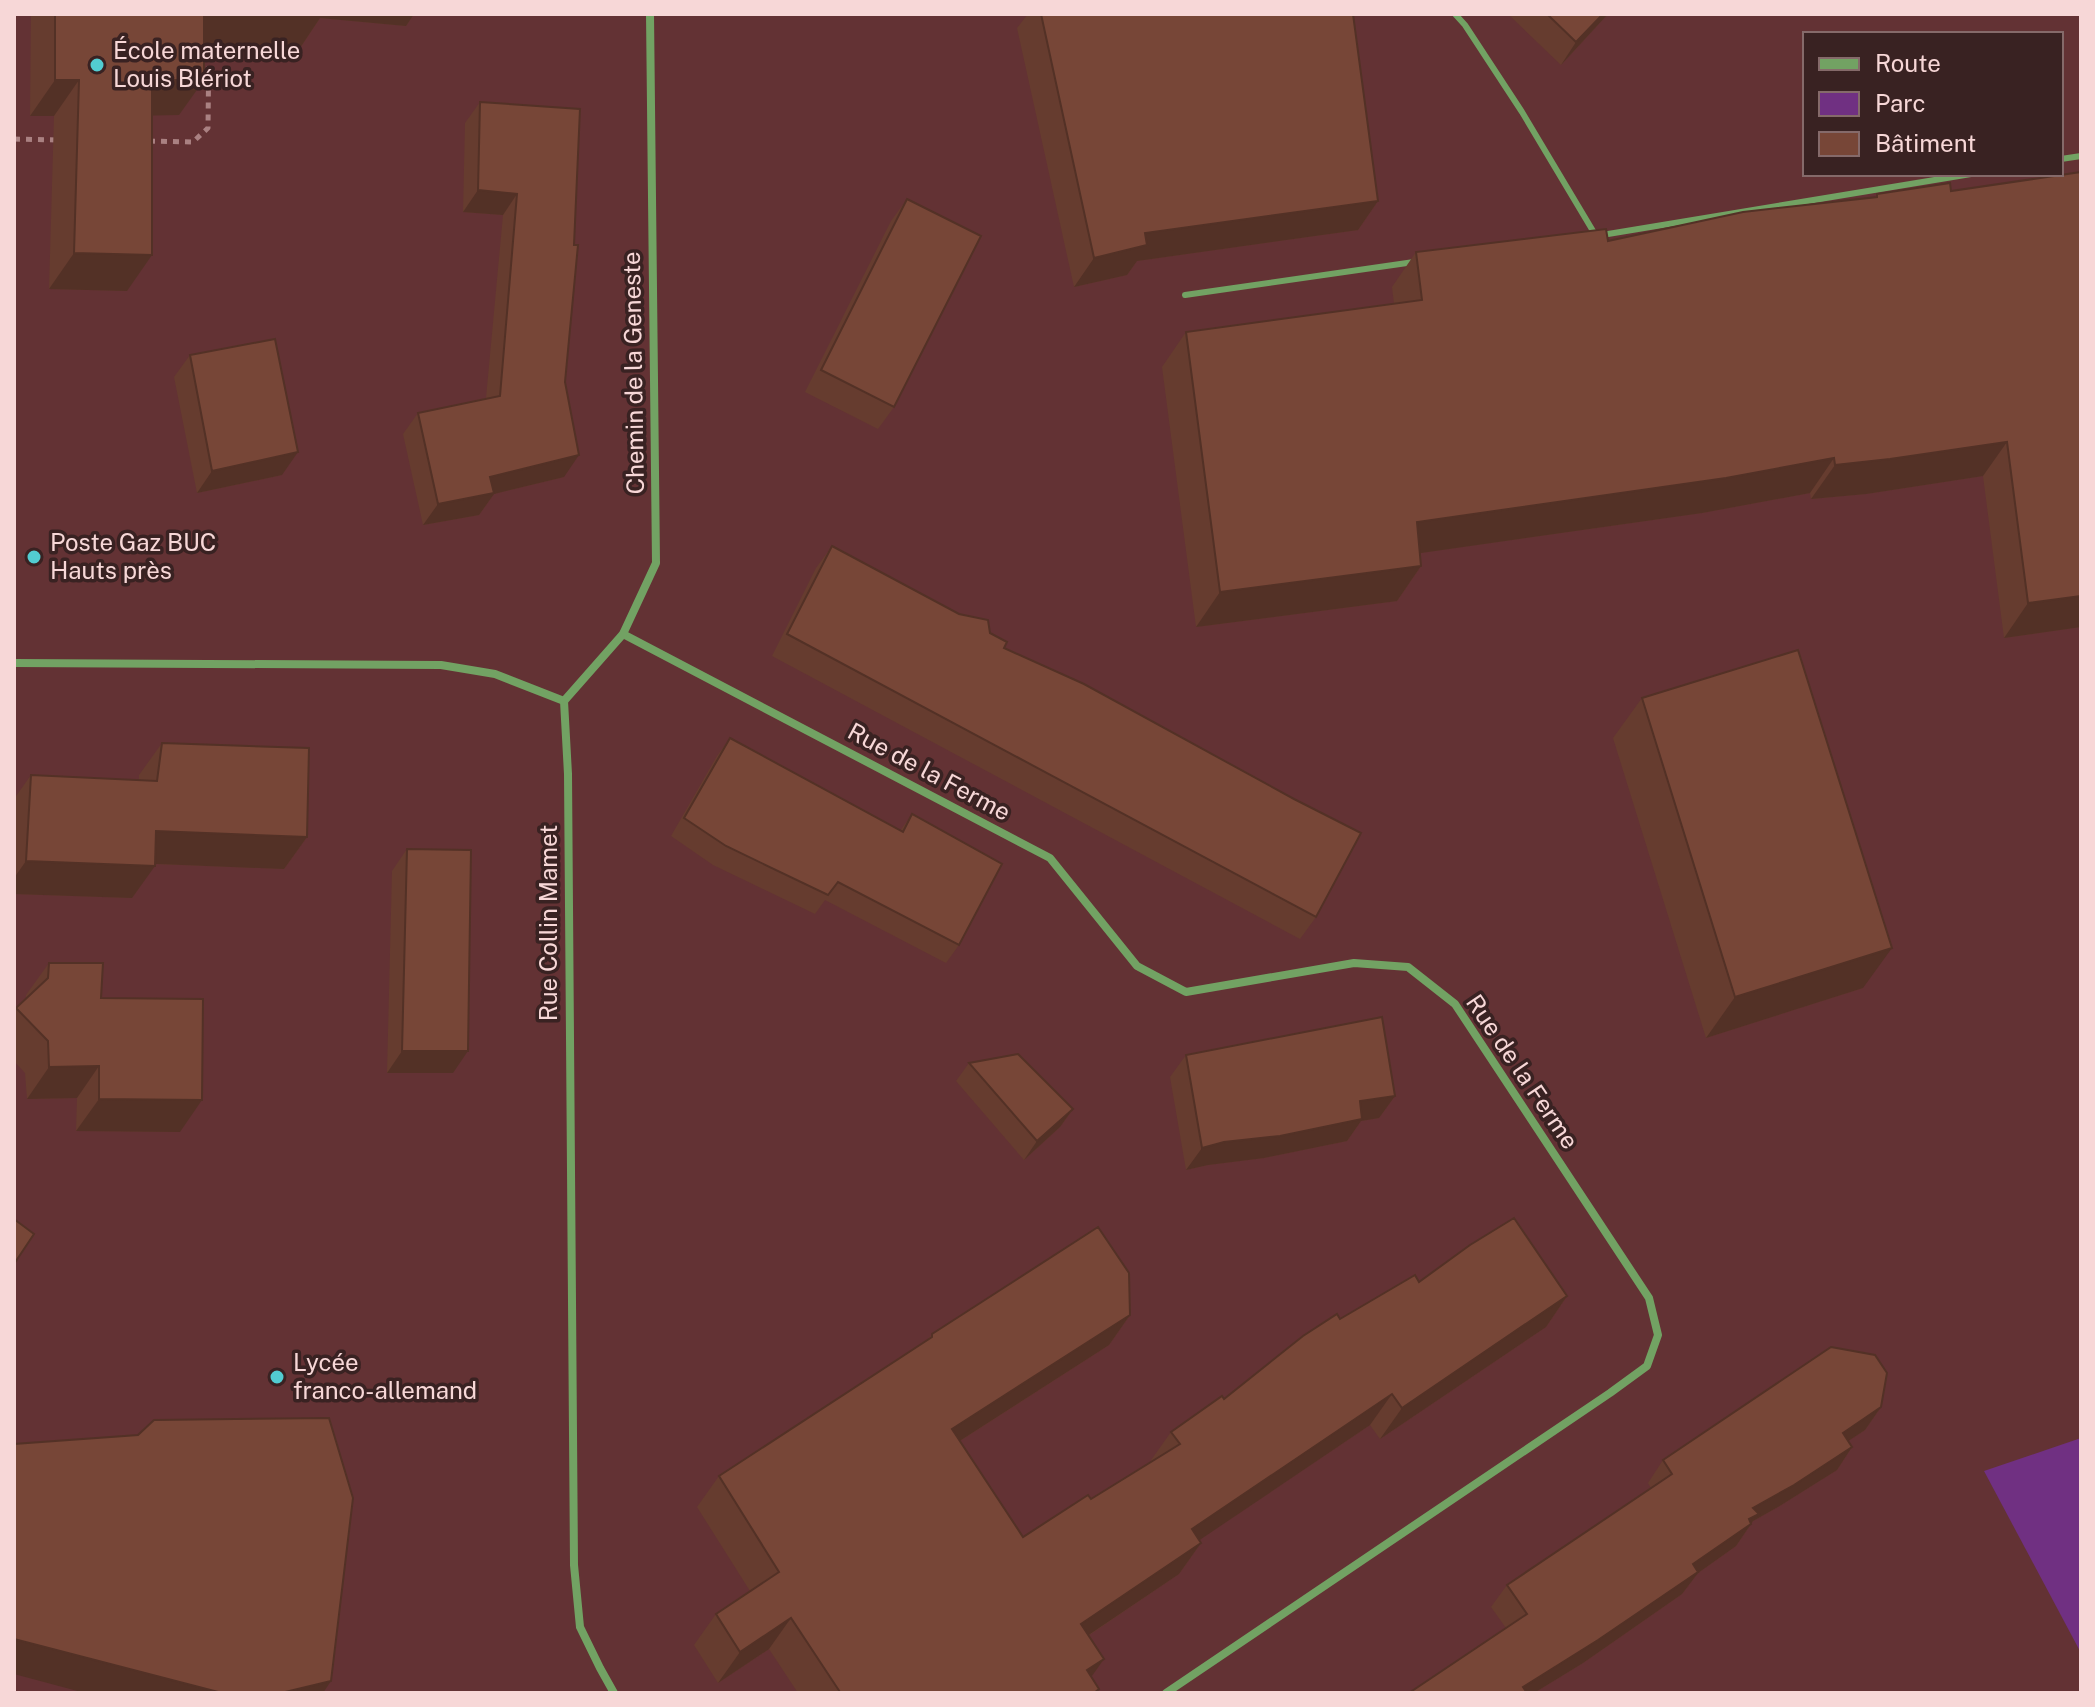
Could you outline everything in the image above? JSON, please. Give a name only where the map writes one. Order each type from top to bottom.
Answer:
[{"type":"street","name":"Chemin de la Geneste","points":[[564,701],[623,634],[656,563],[650,14]]},
{"type":"street","name":"Rue de la Ferme","points":[[623,634],[1050,858],[1137,966],[1186,992],[1354,963],[1408,967],[1455,1004],[1649,1298],[1658,1335],[1647,1366],[1166,1693]]},
{"type":"street","points":[[14,663],[441,665],[495,674],[564,701]]},
{"type":"street","name":"Rue Collin Mamet","points":[[564,701],[568,789],[574,1565],[580,1627],[614,1693]]},
{"type":"lane","points":[[1455,14],[1522,112],[1596,236]]},
{"type":"lane","points":[[1580,239],[1959,176]]},
{"type":"lane","points":[[1185,295],[1422,261]]},
{"type":"path","points":[[148,141],[193,142],[208,128],[209,28]]},
{"type":"path","points":[[14,139],[74,140]]},
{"type":"green space","points":[[2081,1438],[2081,1653],[1984,1471]]},
{"type":"building","points":[[55,14],[204,14],[204,80],[152,80],[152,255],[74,253],[79,80],[55,80]]},
{"type":"building","points":[[1041,14],[1353,14],[1378,201],[1145,233],[1147,245],[1094,258]]},
{"type":"building","points":[[1547,14],[1603,14],[1576,42]]},
{"type":"building","points":[[480,102],[580,109],[574,245],[578,245],[565,382],[579,455],[490,477],[494,493],[438,504],[418,413],[500,396],[517,194],[478,190]]},
{"type":"building","points":[[2081,172],[2081,596],[2028,603],[2007,442],[1835,465],[1834,458],[1726,478],[1417,522],[1421,566],[1220,592],[1186,332],[1422,300],[1416,252],[1606,229],[1608,241],[1743,212],[1877,197],[1877,194],[1950,183],[1951,191]]},
{"type":"building","points":[[907,199],[981,236],[894,407],[821,370]]},
{"type":"building","points":[[275,339],[298,452],[212,471],[190,355]]},
{"type":"building","points":[[832,546],[959,614],[988,620],[990,633],[1007,642],[1004,648],[1084,684],[1361,833],[1316,917],[787,634]]},
{"type":"building","points":[[1798,650],[1892,948],[1735,997],[1642,698]]},
{"type":"building","points":[[730,738],[903,832],[912,814],[1002,864],[959,945],[838,882],[828,895],[726,846],[684,818]]},
{"type":"building","points":[[162,743],[309,748],[307,837],[156,831],[155,866],[26,861],[31,775],[157,781]]},
{"type":"building","points":[[407,849],[471,850],[468,1051],[402,1051]]},
{"type":"building","points":[[49,963],[103,963],[101,998],[203,999],[202,1100],[99,1099],[99,1066],[49,1067],[48,1041],[16,1008],[48,978]]},
{"type":"building","points":[[1382,1017],[1395,1096],[1360,1101],[1362,1119],[1202,1148],[1186,1055]]},
{"type":"building","points":[[1018,1054],[1073,1109],[1037,1141],[969,1063]]},
{"type":"building","points":[[1514,1218],[1567,1296],[1402,1408],[1392,1394],[1192,1529],[1201,1543],[1081,1624],[1104,1659],[1087,1670],[1099,1689],[1094,1693],[839,1693],[791,1618],[740,1652],[716,1614],[779,1572],[719,1476],[1098,1227],[1129,1273],[1130,1315],[952,1429],[1023,1537],[1088,1495],[1091,1499],[1180,1444],[1171,1432],[1222,1396],[1224,1399],[1303,1336],[1337,1314],[1340,1319],[1415,1275],[1419,1282]]},
{"type":"building","points":[[14,1219],[34,1234],[14,1264]]},
{"type":"building","points":[[1831,1347],[1875,1355],[1887,1373],[1881,1407],[1843,1433],[1852,1447],[1753,1508],[1759,1514],[1749,1519],[1751,1524],[1693,1564],[1698,1572],[1523,1687],[1527,1693],[1409,1693],[1527,1614],[1507,1585],[1672,1474],[1663,1460]]},
{"type":"building","points":[[329,1418],[353,1498],[331,1681],[281,1693],[222,1693],[14,1639],[14,1444],[138,1435],[154,1420]]},
{"type":"place","name":"École maternelle Louis Blériot","points":[[97,65]]},
{"type":"place","name":"Poste Gaz BUC Hauts près","points":[[34,557]]},
{"type":"place","name":"Lycée franco-allemand","points":[[277,1377]]}]
